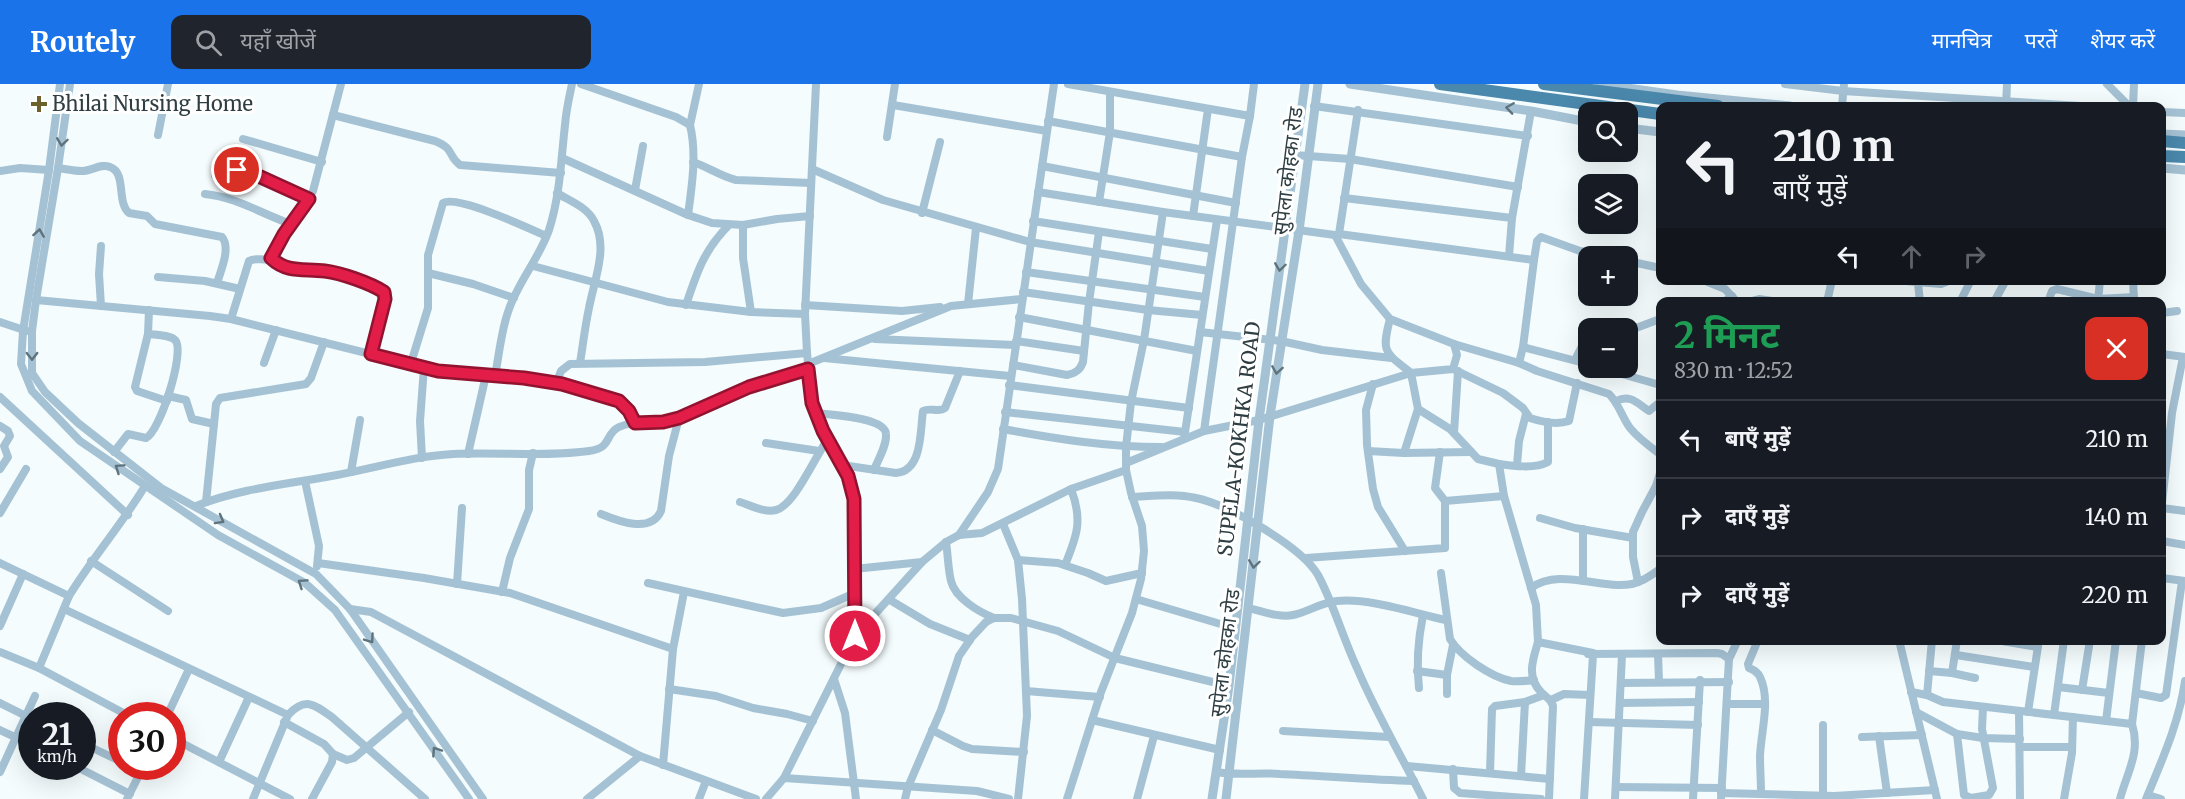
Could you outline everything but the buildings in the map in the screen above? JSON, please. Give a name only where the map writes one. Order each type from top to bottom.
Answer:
[{"type":"highway","points":[[1440,84],[1656,113]]},
{"type":"highway","points":[[1544,84],[1686,102]]},
{"type":"highway","points":[[2166,141],[2185,143]]},
{"type":"highway","points":[[2166,156],[2185,157]]},
{"type":"street","points":[[60,84],[49,170],[23,331],[21,364],[32,391],[80,441],[218,535],[305,583],[335,610],[469,799]]},
{"type":"street","points":[[70,84],[36,300],[32,331],[32,373],[45,392],[78,423],[161,488],[316,574],[350,609],[483,799]]},
{"type":"street","points":[[158,135],[168,84]]},
{"type":"street","points":[[271,258],[284,234],[309,199],[322,162],[341,84]]},
{"type":"street","points":[[495,376],[507,313],[533,266],[546,236],[561,173],[565,123],[572,84]]},
{"type":"street","points":[[581,84],[676,117],[690,125]]},
{"type":"street","points":[[688,215],[693,162],[690,125],[699,84]]},
{"type":"street","points":[[816,84],[805,304],[807,353],[812,403],[828,440],[848,476],[854,499],[855,636]]},
{"type":"street","points":[[887,137],[896,84]]},
{"type":"street","points":[[959,535],[988,492],[998,469],[1054,84]]},
{"type":"street","points":[[1068,84],[1250,116]]},
{"type":"street","points":[[1204,431],[1254,84]]},
{"type":"street","name":"SUPELA-KOKHKA ROAD","points":[[1212,799],[1229,686],[1246,520],[1269,341],[1305,84]]},
{"type":"street","name":"सुपेला कोहका रोड","points":[[1226,799],[1270,416],[1299,231],[1318,84]]},
{"type":"street","points":[[1350,84],[1578,120]]},
{"type":"street","points":[[1599,84],[1749,102]]},
{"type":"street","points":[[1785,84],[1986,102]]},
{"type":"street","points":[[2006,102],[2007,84]]},
{"type":"street","points":[[2107,84],[2127,102]]},
{"type":"street","points":[[2132,102],[2134,84]]},
{"type":"street","points":[[1099,202],[1110,132],[1110,92]]},
{"type":"street","points":[[893,105],[1047,131]]},
{"type":"street","points":[[1314,106],[1358,110],[1528,136]]},
{"type":"street","points":[[1193,216],[1208,110]]},
{"type":"street","points":[[1358,110],[1337,235],[1361,284],[1390,319],[1454,344],[1519,363],[1609,394],[1616,401],[1629,426],[1640,440],[1656,451]]},
{"type":"street","points":[[1509,256],[1512,218],[1531,111]]},
{"type":"street","points":[[2166,112],[2185,113]]},
{"type":"street","points":[[333,115],[435,141],[450,148],[460,165],[561,173]]},
{"type":"street","points":[[1048,121],[1242,157]]},
{"type":"street","points":[[1638,129],[1656,132]]},
{"type":"street","points":[[2166,134],[2185,135]]},
{"type":"street","points":[[243,139],[322,162]]},
{"type":"street","points":[[922,213],[940,142]]},
{"type":"street","points":[[635,190],[643,146]]},
{"type":"street","points":[[1294,155],[1350,159],[1518,187]]},
{"type":"street","points":[[562,158],[688,215],[712,223],[743,225],[810,216]]},
{"type":"street","points":[[693,162],[724,177],[736,180],[811,183]]},
{"type":"street","points":[[58,168],[81,171],[102,165],[113,168],[118,174],[124,208],[129,213],[147,216],[155,224],[222,237],[226,248],[217,283]]},
{"type":"street","points":[[1042,166],[1236,203]]},
{"type":"street","points":[[0,171],[20,168],[49,170]]},
{"type":"street","points":[[2166,168],[2185,170]]},
{"type":"street","points":[[215,175],[229,175],[242,169],[309,199]]},
{"type":"street","points":[[812,169],[883,200],[1030,242],[1209,271]]},
{"type":"street","points":[[1038,192],[1217,220],[1534,260]]},
{"type":"street","points":[[557,193],[585,209],[594,220],[601,237],[601,254],[580,363]]},
{"type":"street","points":[[205,194],[228,197],[262,214],[291,224]]},
{"type":"street","points":[[1344,198],[1512,218]]},
{"type":"street","points":[[411,363],[428,308],[428,255],[441,206],[446,201],[459,202],[546,236]]},
{"type":"street","points":[[1067,799],[1092,720],[1136,599],[1142,573],[1144,551],[1142,526],[1126,470],[1126,447],[1131,402],[1144,340],[1163,212]]},
{"type":"street","points":[[1184,436],[1217,220]]},
{"type":"street","points":[[1033,221],[1212,249]]},
{"type":"street","points":[[686,305],[697,271],[706,254],[729,225]]},
{"type":"street","points":[[743,225],[743,258],[751,312]]},
{"type":"street","points":[[968,304],[976,228]]},
{"type":"street","points":[[1012,365],[1067,375],[1075,373],[1080,368],[1099,232]]},
{"type":"street","points":[[1519,363],[1537,241],[1545,237],[1578,250]]},
{"type":"street","points":[[101,246],[99,274],[101,306]]},
{"type":"street","points":[[231,319],[249,261],[255,258],[271,258],[289,269],[326,271],[384,292],[385,299],[371,354]]},
{"type":"street","points":[[1638,263],[1656,267]]},
{"type":"street","points":[[533,266],[686,305],[751,312],[805,314]]},
{"type":"street","points":[[1026,272],[1205,297]]},
{"type":"street","points":[[428,273],[473,284],[514,298]]},
{"type":"street","points":[[158,277],[217,283],[240,289]]},
{"type":"street","points":[[1715,285],[1725,289],[1733,297]]},
{"type":"street","points":[[2050,297],[2052,291],[2057,289],[2087,297]]},
{"type":"street","points":[[805,304],[902,311],[1022,295],[1202,315]]},
{"type":"street","points":[[36,300],[231,319],[438,371],[556,383],[619,401],[629,411],[635,423]]},
{"type":"street","points":[[196,506],[233,493],[422,458],[468,454],[597,450],[606,444],[610,435],[617,428],[635,423],[663,422],[679,418],[749,387],[808,366],[951,306]]},
{"type":"street","points":[[149,310],[148,334],[135,387],[137,391],[167,399],[186,400],[189,412],[195,421],[214,424]]},
{"type":"street","points":[[2166,312],[2177,311]]},
{"type":"street","points":[[1019,317],[1197,351]]},
{"type":"street","points":[[1390,319],[1385,340],[1386,351],[1411,373],[1418,409],[1404,453]]},
{"type":"street","points":[[1638,328],[1656,321]]},
{"type":"street","points":[[0,322],[23,331],[32,331]]},
{"type":"street","points":[[264,363],[276,330]]},
{"type":"street","points":[[1200,332],[1281,341],[1322,350],[1391,357]]},
{"type":"street","points":[[114,452],[128,434],[146,438],[153,434],[167,399],[178,358],[178,347],[175,340],[148,334]]},
{"type":"street","points":[[870,339],[1015,343],[1084,351]]},
{"type":"street","points":[[206,502],[216,404],[220,398],[306,384],[311,378],[324,342]]},
{"type":"street","points":[[1454,344],[1457,355],[1454,433]]},
{"type":"street","points":[[1523,347],[1578,361]]},
{"type":"street","points":[[556,383],[565,367],[580,363],[633,365],[705,362],[807,353]]},
{"type":"street","points":[[1575,360],[1578,354]]},
{"type":"street","points":[[2166,355],[2184,357],[2181,391],[2166,479]]},
{"type":"street","points":[[823,358],[960,371],[1131,402],[1189,408]]},
{"type":"street","points":[[422,458],[420,421],[424,367]]},
{"type":"street","points":[[1126,470],[1126,463],[1166,447],[1184,436],[1259,420],[1411,373],[1455,370],[1503,393],[1523,408],[1530,418],[1564,423],[1569,421],[1577,383]]},
{"type":"street","points":[[842,465],[896,473],[908,468],[918,452],[923,411],[925,409],[941,411],[945,408],[960,371]]},
{"type":"street","points":[[468,454],[486,375]]},
{"type":"street","points":[[1635,378],[1656,384]]},
{"type":"street","points":[[1373,384],[1366,410],[1373,489],[1378,507],[1405,551]]},
{"type":"street","points":[[0,397],[128,515]]},
{"type":"street","points":[[1616,401],[1626,398],[1637,401],[1649,411],[1656,405]]},
{"type":"street","points":[[1418,409],[1454,433],[1478,459],[1499,464],[1542,465],[1548,462],[1548,422]]},
{"type":"street","points":[[1005,412],[1184,436]]},
{"type":"street","points":[[816,413],[871,420],[884,429],[885,442],[874,470]]},
{"type":"street","points":[[1517,465],[1519,441],[1526,414]]},
{"type":"street","points":[[601,514],[636,524],[649,522],[659,517],[662,511],[673,435],[679,418]]},
{"type":"street","points":[[351,472],[360,420]]},
{"type":"street","points":[[0,426],[10,433],[4,446],[8,457],[0,469]]},
{"type":"street","points":[[1003,429],[1072,441],[1126,447],[1166,447]]},
{"type":"street","points":[[740,502],[767,511],[780,508],[798,488],[819,451],[828,440]]},
{"type":"street","points":[[766,443],[819,451]]},
{"type":"street","points":[[1368,451],[1471,452]]},
{"type":"street","points":[[1306,558],[1445,548],[1445,501],[1435,488],[1440,452]]},
{"type":"street","points":[[502,592],[510,558],[529,509],[533,453]]},
{"type":"street","points":[[1499,464],[1504,496],[1536,605],[1538,642],[1531,670],[1536,684],[1553,706],[1549,799]]},
{"type":"street","points":[[0,513],[26,469]]},
{"type":"street","points":[[766,799],[784,778],[855,636],[922,562],[946,542],[959,535],[982,533],[1071,489],[1126,470]]},
{"type":"street","points":[[305,480],[319,546],[316,574]]},
{"type":"street","points":[[39,668],[69,596],[91,561],[128,515],[145,486]]},
{"type":"street","points":[[1638,582],[1633,557],[1633,538],[1636,524],[1656,486]]},
{"type":"street","points":[[1065,565],[1073,546],[1079,519],[1078,507],[1071,489]]},
{"type":"street","points":[[1132,497],[1172,495],[1199,498],[1259,525],[1306,558],[1317,574],[1357,669],[1387,732],[1423,799]]},
{"type":"street","points":[[1445,501],[1504,496]]},
{"type":"street","points":[[457,584],[462,508]]},
{"type":"street","points":[[2166,509],[2185,511]]},
{"type":"street","points":[[1540,518],[1633,538]]},
{"type":"street","points":[[1003,524],[1018,560],[1026,691],[1024,752],[1018,799]]},
{"type":"street","points":[[1583,529],[1583,580]]},
{"type":"street","points":[[946,542],[951,584],[972,608],[994,618]]},
{"type":"street","points":[[2166,543],[2185,545]]},
{"type":"street","points":[[1018,560],[1065,565],[1106,582],[1142,573]]},
{"type":"street","points":[[91,561],[168,611]]},
{"type":"street","points":[[854,569],[922,562]]},
{"type":"street","points":[[0,563],[69,596]]},
{"type":"street","points":[[318,563],[502,592],[568,612],[673,649]]},
{"type":"street","points":[[1531,588],[1538,582],[1554,579],[1625,585],[1638,582],[1656,571]]},
{"type":"street","points":[[1441,573],[1446,620],[1453,645],[1461,654],[1497,676],[1510,681],[1536,684]]},
{"type":"street","points":[[0,626],[23,574]]},
{"type":"street","points":[[2136,693],[2161,698],[2166,695],[2182,610],[2184,581],[2166,579]]},
{"type":"street","points":[[648,583],[783,613],[821,608],[855,593]]},
{"type":"street","points":[[663,765],[673,649],[684,591]]},
{"type":"street","points":[[1136,599],[1234,628]]},
{"type":"street","points":[[890,600],[930,624],[970,640]]},
{"type":"street","points":[[1248,608],[1293,615],[1330,603],[1352,601],[1446,620]]},
{"type":"street","points":[[64,609],[249,697],[286,718],[324,744],[333,754],[350,759],[367,748],[409,712]]},
{"type":"street","points":[[350,609],[371,612],[640,756],[756,799]]},
{"type":"street","points":[[1419,688],[1417,646],[1423,615]]},
{"type":"street","points":[[905,799],[959,656],[986,622],[994,618],[1002,617],[1022,621],[1058,631],[1114,658],[1229,686]]},
{"type":"street","points":[[1538,642],[1591,654],[1717,653],[1729,659]]},
{"type":"street","points":[[1447,694],[1453,645]]},
{"type":"street","points":[[1721,793],[1729,659],[1736,645]]},
{"type":"street","points":[[1756,645],[1748,664],[1749,668],[1760,677],[1765,704],[1760,756],[1761,793]]},
{"type":"street","points":[[1900,645],[1937,799]]},
{"type":"street","points":[[1927,695],[1932,645]]},
{"type":"street","points":[[1953,673],[1957,645]]},
{"type":"street","points":[[2020,799],[2020,743],[2038,645]]},
{"type":"street","points":[[2054,715],[2063,645]]},
{"type":"street","points":[[2082,690],[2089,645]]},
{"type":"street","points":[[2106,721],[2115,645]]},
{"type":"street","points":[[2120,799],[2136,749],[2132,724],[2141,645]]},
{"type":"street","points":[[0,652],[39,668],[108,705]]},
{"type":"street","points":[[1584,799],[1591,654]]},
{"type":"street","points":[[1658,654],[1659,682]]},
{"type":"street","points":[[1615,799],[1622,655]]},
{"type":"street","points":[[1956,655],[2034,667]]},
{"type":"street","points":[[174,702],[189,669]]},
{"type":"street","points":[[1417,671],[1448,675]]},
{"type":"street","points":[[1929,671],[1975,678]]},
{"type":"street","points":[[834,679],[845,713],[856,799]]},
{"type":"street","points":[[1693,799],[1700,680]]},
{"type":"street","points":[[1621,682],[1729,681]]},
{"type":"street","points":[[2161,799],[2147,797],[2183,706],[2185,681]]},
{"type":"street","points":[[2058,687],[2109,693]]},
{"type":"street","points":[[669,689],[716,696],[753,708],[813,721]]},
{"type":"street","points":[[1026,691],[1100,697]]},
{"type":"street","points":[[1911,692],[1927,695],[1943,702],[2132,724]]},
{"type":"street","points":[[1490,773],[1492,709],[1498,705],[1564,694],[1590,695]]},
{"type":"street","points":[[33,702],[35,696]]},
{"type":"street","points":[[219,762],[249,697]]},
{"type":"street","points":[[1521,776],[1525,702]]},
{"type":"street","points":[[1620,703],[1700,702]]},
{"type":"street","points":[[0,704],[18,712]]},
{"type":"street","points":[[253,799],[286,718],[295,708],[303,704],[317,707],[425,799]]},
{"type":"street","points":[[1727,705],[1765,704]]},
{"type":"street","points":[[1957,734],[1964,795],[1971,798],[1989,795],[1993,791],[1983,738],[1983,706]]},
{"type":"street","points":[[1916,712],[1957,734],[2020,743],[2072,747]]},
{"type":"street","points":[[2064,799],[2072,747],[2073,717]]},
{"type":"street","points":[[1092,720],[1220,750]]},
{"type":"street","points":[[1589,722],[1698,725]]},
{"type":"street","points":[[1821,797],[1822,725]]},
{"type":"street","points":[[0,730],[16,737]]},
{"type":"street","points":[[932,730],[972,749],[1024,752]]},
{"type":"street","points":[[1283,731],[1387,732]]},
{"type":"street","points":[[0,772],[18,734]]},
{"type":"street","points":[[1862,737],[1922,735]]},
{"type":"street","points":[[1137,799],[1154,736]]},
{"type":"street","points":[[1879,736],[1887,793]]},
{"type":"street","points":[[186,745],[290,799]]},
{"type":"street","points":[[312,799],[332,762],[333,754]]},
{"type":"street","points":[[587,799],[640,756]]},
{"type":"street","points":[[1407,766],[1550,778]]},
{"type":"street","points":[[1453,769],[1453,785],[1457,791],[1499,798],[1541,799]]},
{"type":"street","points":[[1216,772],[1229,775],[1277,773],[1340,779],[1414,781]]},
{"type":"street","points":[[96,778],[129,796],[137,780]]},
{"type":"street","points":[[784,778],[977,791],[1009,799]]},
{"type":"street","points":[[699,799],[706,781]]},
{"type":"street","points":[[1616,787],[1694,788],[1721,793],[1821,797],[1887,793],[1921,795],[1935,790]]},
{"type":"place","name":"Bhilai Nursing Home","points":[[39,104]]},
{"type":"route","points":[[237,170],[245,170],[309,199],[284,234],[271,258],[275,262],[295,270],[326,271],[384,292],[385,299],[371,354],[438,371],[524,378],[562,384],[619,401],[629,411],[635,423],[663,422],[679,418],[749,387],[808,369],[812,403],[823,431],[848,476],[854,499],[855,636]]}]
